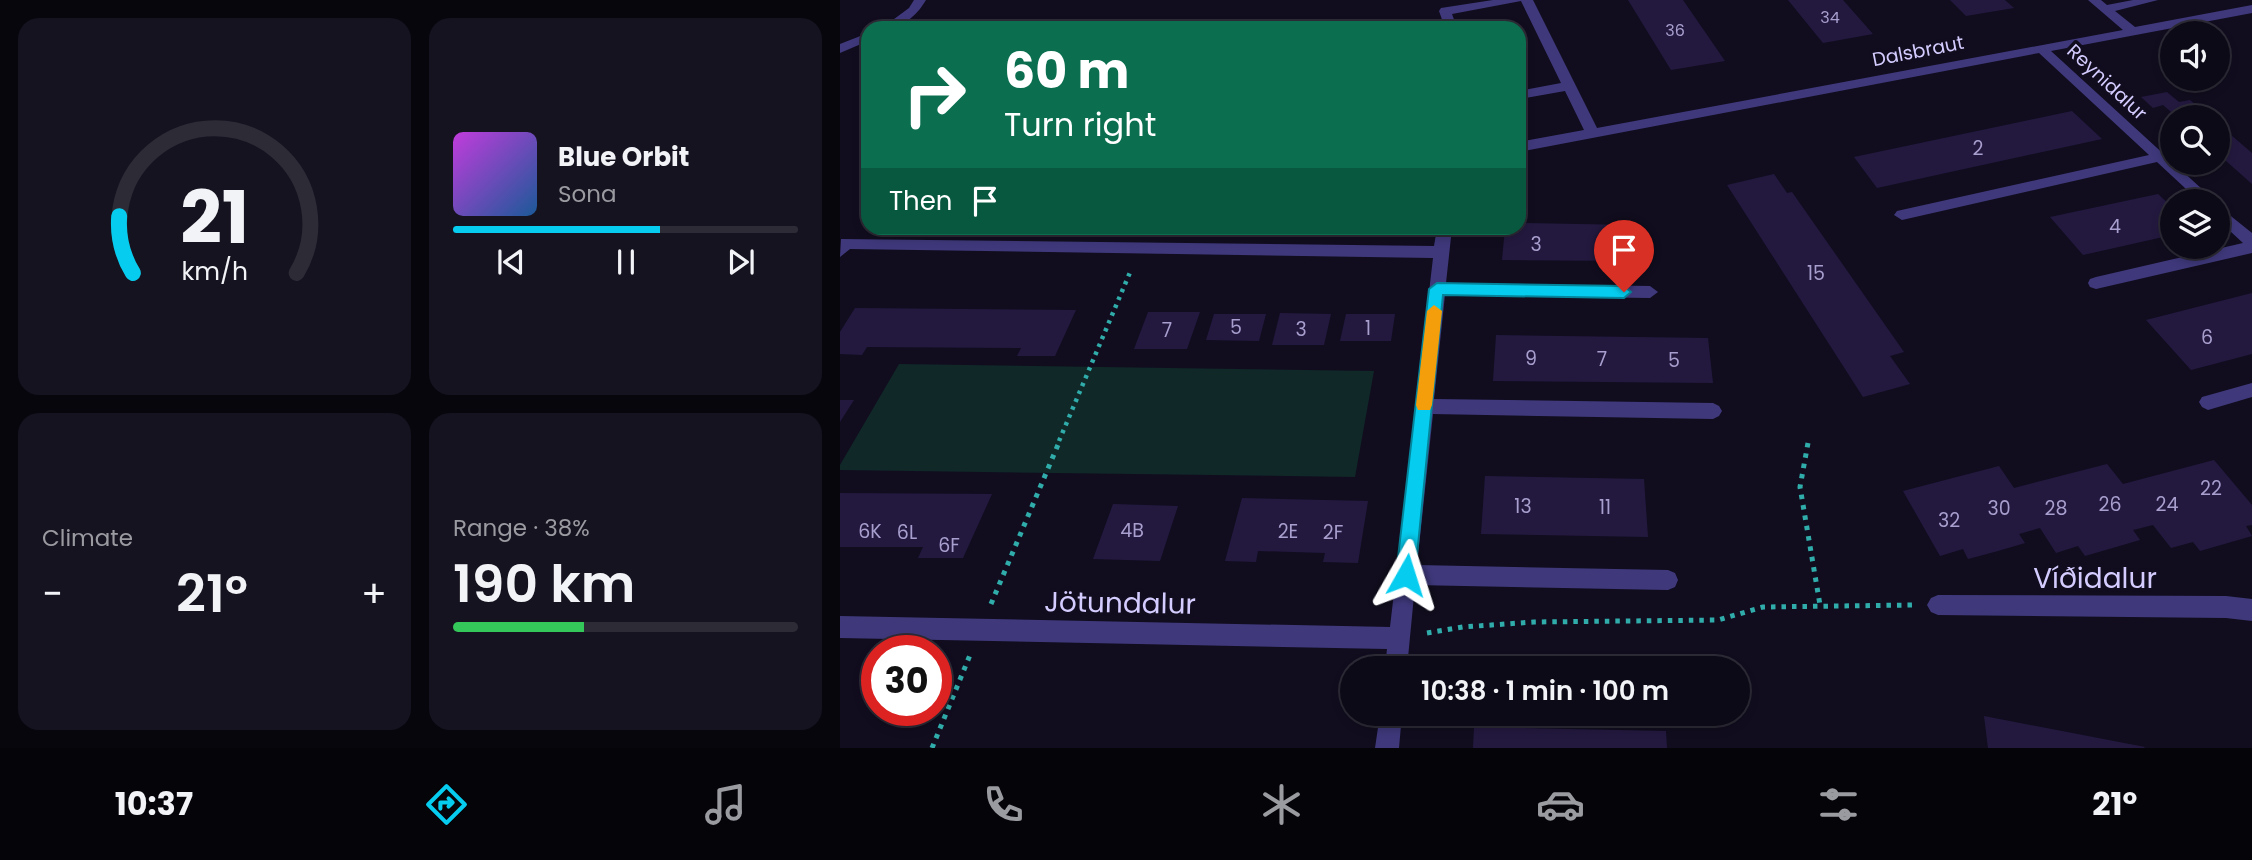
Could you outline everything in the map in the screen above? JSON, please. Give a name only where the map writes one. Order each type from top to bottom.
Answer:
[{"type":"street","points":[[898,21],[914,10],[920,0]]},
{"type":"street","points":[[1448,21],[1445,12],[1516,0]]},
{"type":"street","points":[[1527,0],[1592,132]]},
{"type":"street","points":[[2094,0],[2132,31]]},
{"type":"street","points":[[2105,9],[2152,0]]},
{"type":"street","name":"Dalsbraut","points":[[1526,145],[2252,9]]},
{"type":"street","points":[[840,49],[861,40]]},
{"type":"street","name":"Reynidalur","points":[[2041,48],[2160,157]]},
{"type":"street","points":[[1526,94],[1569,86]]},
{"type":"street","points":[[1902,215],[2160,157]]},
{"type":"street","name":"Reynidalur","points":[[2180,175],[2195,189]]},
{"type":"street","points":[[2230,223],[2252,244]]},
{"type":"street","points":[[1397,656],[1443,235]]},
{"type":"street","points":[[2096,283],[2252,244]]},
{"type":"street","points":[[843,247],[1141,247],[1441,252]]},
{"type":"street","points":[[1437,289],[1650,292]]},
{"type":"street","points":[[2208,402],[2252,390]]},
{"type":"street","points":[[1424,406],[1713,411]]},
{"type":"street","points":[[1406,575],[1668,580]]},
{"type":"street","name":"Víðidalur","points":[[1938,605],[2226,607],[2252,610]]},
{"type":"street","name":"Jötundalur","points":[[840,627],[1399,638]]},
{"type":"street","points":[[1387,748],[1390,726]]},
{"type":"path","points":[[932,748],[1141,247]]},
{"type":"path","points":[[1808,443],[1800,487],[1820,605]]},
{"type":"path","points":[[1399,638],[1463,627],[1534,622],[1718,620],[1763,607],[1938,605]]},
{"type":"green space","points":[[899,364],[1374,371],[1355,477],[840,470],[840,465]]},
{"type":"building","points":[[1628,0],[1683,0],[1725,61],[1671,70]]},
{"type":"building","points":[[1788,0],[1843,0],[1873,34],[1823,43]]},
{"type":"building","points":[[1950,0],[2005,0],[2014,8],[1966,16]]},
{"type":"building","points":[[2167,92],[2179,102],[2190,100],[2196,105],[2160,105],[2153,108],[2141,97]]},
{"type":"building","points":[[2072,111],[2102,139],[1877,188],[1854,157]]},
{"type":"building","points":[[2230,134],[2252,153],[2252,184],[2230,165]]},
{"type":"building","points":[[1774,174],[1787,193],[1792,192],[1904,352],[1890,356],[1910,384],[1863,397],[1727,185]]},
{"type":"building","points":[[2158,194],[2160,196],[2160,238],[2083,255],[2050,217]]},
{"type":"building","points":[[1526,223],[1632,225],[1634,261],[1502,260],[1504,235],[1526,235]]},
{"type":"building","points":[[2252,293],[2252,354],[2191,370],[2146,320]]},
{"type":"building","points":[[855,308],[1076,310],[1055,356],[1017,356],[1021,348],[867,347],[862,355],[840,354],[840,332]]},
{"type":"building","points":[[1148,312],[1200,312],[1187,349],[1134,349]]},
{"type":"building","points":[[1280,313],[1331,314],[1324,345],[1272,345]]},
{"type":"building","points":[[1214,314],[1266,314],[1259,341],[1206,340]]},
{"type":"building","points":[[1346,314],[1395,314],[1391,341],[1340,341]]},
{"type":"building","points":[[1496,335],[1708,338],[1713,383],[1493,381]]},
{"type":"building","points":[[840,400],[854,400],[840,422]]},
{"type":"building","points":[[2214,460],[2252,505],[2252,525],[2246,526],[2252,536],[2200,551],[2193,542],[2171,548],[2153,525],[2133,530],[2140,540],[2085,556],[2078,546],[2056,553],[2040,528],[2019,534],[2025,543],[1998,551],[1968,559],[1963,549],[1940,556],[1903,491],[1999,466],[2014,488],[2107,464],[2123,484]]},
{"type":"building","points":[[1485,476],[1644,479],[1648,537],[1481,534]]},
{"type":"building","points":[[840,493],[992,494],[963,558],[918,558],[923,547],[840,547]]},
{"type":"building","points":[[1242,498],[1368,501],[1358,563],[1323,562],[1325,553],[1258,551],[1256,562],[1225,561]]},
{"type":"building","points":[[1113,504],[1178,506],[1160,561],[1093,559]]},
{"type":"building","points":[[1984,716],[2145,747],[1988,748]]},
{"type":"building","points":[[1474,727],[1666,731],[1667,748],[1473,748]]},
{"type":"slow traffic","points":[[1424,405],[1434,311]]},
{"type":"route","points":[[1406,575],[1437,289],[1624,292]]}]
